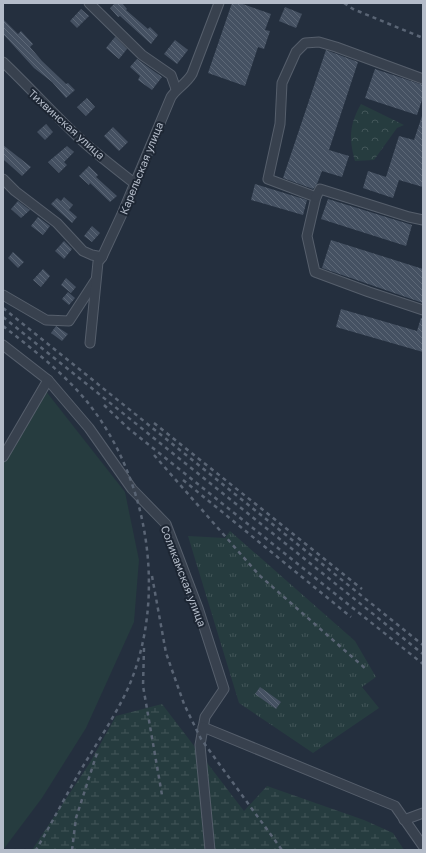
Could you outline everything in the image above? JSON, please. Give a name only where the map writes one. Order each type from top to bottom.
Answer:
[{"type":"street","points":[[89,3],[142,55],[170,75],[176,89]]},
{"type":"street","name":"Карельская улица","points":[[90,343],[98,262],[102,257],[122,214],[171,97],[176,89],[185,84],[192,74],[219,3]]},
{"type":"street","points":[[316,196],[268,179],[280,124],[282,83],[296,52],[305,43],[318,42],[423,79]]},
{"type":"street","name":"Тихвинская улица","points":[[3,62],[25,86],[57,114],[78,136],[134,183]]},
{"type":"street","points":[[3,179],[15,191],[57,223],[83,251],[102,257]]},
{"type":"street","points":[[423,220],[320,190],[316,196],[307,236],[315,272],[423,310]]},
{"type":"street","points":[[3,295],[46,320],[69,321],[96,281]]},
{"type":"street","name":"Соликамская улица","points":[[3,344],[48,380],[89,428],[132,489],[166,524],[198,608],[224,689],[205,717],[203,727]]},
{"type":"street","points":[[3,457],[48,380]]},
{"type":"street","points":[[210,850],[200,745],[203,727],[395,806],[423,846]]},
{"type":"street","points":[[404,820],[423,814]]},
{"type":"green space","points":[[361,104],[404,125],[397,128],[374,160],[355,161],[353,153],[351,139],[352,125]]},
{"type":"green space","points":[[45,390],[125,492],[139,560],[134,622],[86,728],[42,798],[3,850],[3,462]]},
{"type":"green space","points":[[230,531],[355,641],[376,677],[362,687],[379,708],[313,753],[239,703],[188,536],[225,538]]},
{"type":"green space","points":[[162,704],[244,811],[267,786],[364,820],[393,833],[404,850],[32,850],[89,764],[116,716]]},
{"type":"building","points":[[115,3],[122,3],[127,9],[126,10],[148,29],[150,27],[158,35],[151,44],[120,16],[118,17],[110,8]]},
{"type":"building","points":[[232,3],[240,3],[271,14],[265,30],[270,31],[264,49],[258,47],[245,86],[208,73]]},
{"type":"building","points":[[285,7],[302,14],[296,28],[279,21]]},
{"type":"building","points":[[81,9],[89,16],[77,28],[70,21]]},
{"type":"building","points":[[3,19],[18,34],[21,31],[33,44],[30,47],[42,61],[66,84],[68,83],[75,90],[66,98],[52,82],[34,68],[3,34]]},
{"type":"building","points":[[115,37],[127,49],[119,59],[106,48]]},
{"type":"building","points":[[175,40],[188,50],[177,64],[164,54]]},
{"type":"building","points":[[326,50],[358,62],[329,150],[349,156],[342,177],[322,171],[317,184],[313,189],[283,178]]},
{"type":"building","points":[[137,59],[162,77],[152,90],[138,80],[140,76],[130,67]]},
{"type":"building","points":[[375,69],[423,85],[423,97],[417,115],[365,98]]},
{"type":"building","points":[[87,98],[95,107],[86,116],[77,107]]},
{"type":"building","points":[[422,116],[423,187],[399,180],[393,198],[363,188],[368,171],[386,177],[399,136],[414,140]]},
{"type":"building","points":[[46,124],[53,132],[45,140],[37,132]]},
{"type":"building","points":[[113,127],[128,142],[119,151],[104,136]]},
{"type":"building","points":[[3,145],[31,167],[22,176],[3,159]]},
{"type":"building","points":[[67,146],[74,152],[64,162],[67,165],[59,173],[48,162]]},
{"type":"building","points":[[89,166],[98,175],[96,177],[117,196],[110,202],[90,183],[89,185],[79,176]]},
{"type":"building","points":[[255,184],[307,200],[303,215],[251,200]]},
{"type":"building","points":[[64,197],[73,205],[69,210],[77,217],[72,223],[51,204],[57,198],[61,201]]},
{"type":"building","points":[[328,199],[412,225],[406,246],[321,219]]},
{"type":"building","points":[[18,201],[30,210],[21,218],[11,209]]},
{"type":"building","points":[[38,217],[50,226],[43,235],[31,226]]},
{"type":"building","points":[[92,226],[100,233],[92,242],[84,236]]},
{"type":"building","points":[[331,240],[423,269],[423,303],[322,268]]},
{"type":"building","points":[[64,241],[72,249],[64,259],[55,251]]},
{"type":"building","points":[[13,252],[24,262],[18,268],[8,258]]},
{"type":"building","points":[[43,269],[50,276],[41,287],[33,280]]},
{"type":"building","points":[[66,278],[76,287],[71,293],[61,285]]},
{"type":"building","points":[[68,292],[75,298],[69,305],[62,299]]},
{"type":"building","points":[[341,309],[417,331],[421,318],[423,318],[423,352],[336,327]]},
{"type":"building","points":[[56,326],[68,334],[62,341],[51,333]]},
{"type":"building","points":[[260,687],[281,702],[276,709],[255,694]]},
{"type":"railway","points":[[344,3],[353,9],[423,38]]},
{"type":"railway","points":[[3,308],[423,645]]},
{"type":"railway","points":[[3,317],[423,654]]},
{"type":"railway","points":[[3,326],[65,378],[84,398],[106,428],[124,462],[137,498],[145,536],[149,574],[147,613],[141,650],[129,686],[114,716],[36,850]]},
{"type":"railway","points":[[104,405],[129,429],[423,664]]},
{"type":"railway","points":[[154,423],[362,589]]},
{"type":"railway","points":[[154,455],[259,575],[367,670]]},
{"type":"railway","points":[[183,480],[351,617]]},
{"type":"railway","points":[[152,576],[166,653],[184,704],[201,739],[282,850]]},
{"type":"railway","points":[[144,648],[143,686],[162,795]]},
{"type":"railway","points":[[72,850],[76,818],[98,750]]}]
